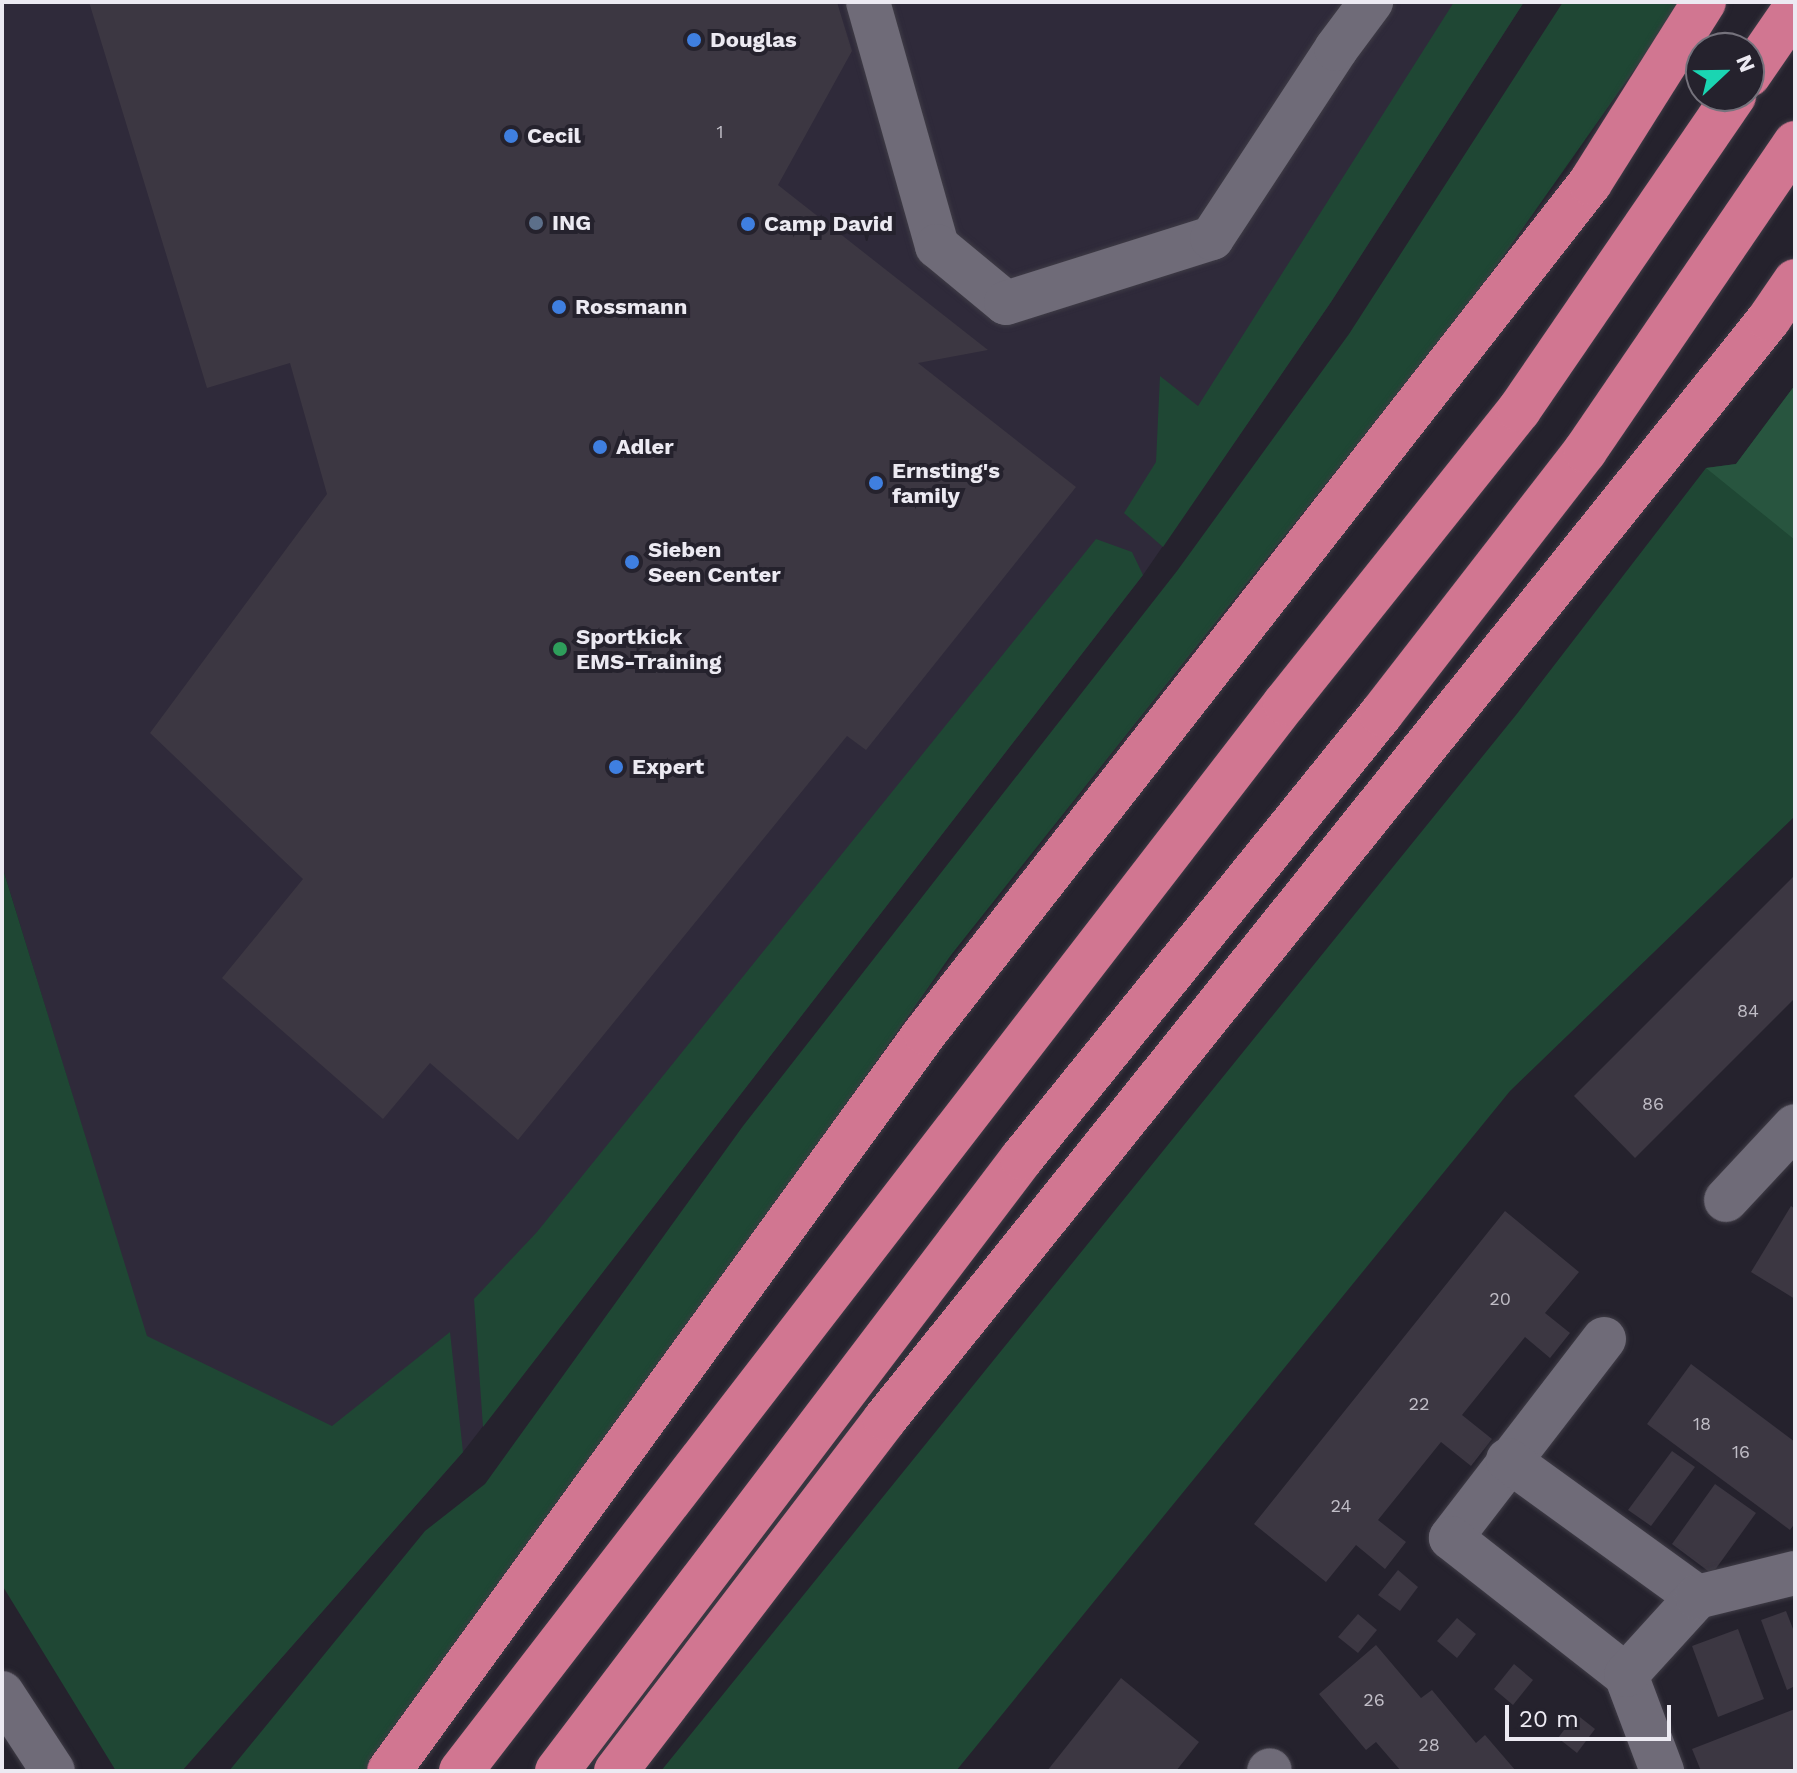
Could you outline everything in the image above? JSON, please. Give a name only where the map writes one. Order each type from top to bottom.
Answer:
[{"type":"highway","points":[[389,1771],[925,1033],[1590,183],[1704,2]]},
{"type":"highway","points":[[1765,52],[1795,8]]},
{"type":"highway","points":[[461,1771],[1275,716],[1519,410],[1723,112]]},
{"type":"highway","points":[[557,1771],[1022,1158],[1381,714],[1585,451],[1795,143]]},
{"type":"highway","points":[[616,1771],[885,1419],[1759,332],[1795,281]]},
{"type":"street","points":[[868,2],[937,246],[1006,303],[1212,238],[1336,49],[1371,2]]},
{"type":"street","points":[[1726,1200],[1795,1126]]},
{"type":"street","points":[[1604,1339],[1451,1538],[1626,1675],[1662,1771]]},
{"type":"street","points":[[1508,1460],[1697,1597]]},
{"type":"street","points":[[1626,1675],[1697,1597],[1795,1573]]},
{"type":"street","points":[[2,1693],[53,1771]]},
{"type":"shaded area","points":[[2,2],[1524,2],[1331,302],[1143,575],[463,1452],[254,1689],[2,866]]},
{"type":"green space","points":[[1454,2],[1524,2],[1331,302],[1163,547],[1124,513],[1156,462],[1160,376],[1198,406]]},
{"type":"green space","points":[[1563,2],[1682,2],[1473,299],[951,955],[378,1771],[229,1771],[425,1531],[485,1484],[743,1126],[1177,571],[1349,334]]},
{"type":"green space","points":[[1795,385],[1795,816],[1510,1091],[956,1771],[661,1771],[1516,715],[1706,468],[1736,464]]},
{"type":"green space","points":[[1795,385],[1795,540],[1706,468],[1736,464]]},
{"type":"green space","points":[[1096,539],[1132,552],[1143,575],[483,1427],[474,1299],[537,1232]]},
{"type":"green space","points":[[2,866],[147,1336],[332,1426],[450,1332],[463,1452],[182,1771],[116,1771],[2,1585]]},
{"type":"building","name":"Sieben Seen Center","points":[[89,2],[837,2],[852,51],[778,185],[988,350],[918,363],[1076,487],[866,750],[847,736],[518,1140],[430,1063],[383,1119],[222,978],[303,879],[150,733],[327,494],[290,363],[207,388]]},
{"type":"building","points":[[1795,875],[1795,998],[1635,1158],[1574,1096]]},
{"type":"building","points":[[1791,1206],[1795,1209],[1795,1299],[1751,1272]]},
{"type":"building","points":[[1505,1211],[1579,1272],[1545,1313],[1570,1333],[1550,1358],[1525,1337],[1462,1415],[1492,1439],[1471,1466],[1441,1442],[1378,1520],[1406,1542],[1385,1569],[1356,1545],[1326,1582],[1254,1524]]},
{"type":"building","points":[[1691,1364],[1795,1442],[1795,1523],[1790,1530],[1647,1424]]},
{"type":"building","points":[[1672,1451],[1695,1467],[1651,1526],[1628,1510]]},
{"type":"building","points":[[1715,1484],[1756,1513],[1712,1574],[1672,1544]]},
{"type":"building","points":[[1398,1570],[1418,1587],[1400,1611],[1378,1595]]},
{"type":"building","points":[[1786,1611],[1795,1634],[1795,1686],[1787,1690],[1761,1620]]},
{"type":"building","points":[[1358,1614],[1377,1630],[1358,1653],[1338,1637]]},
{"type":"building","points":[[1457,1618],[1476,1634],[1457,1658],[1437,1641]]},
{"type":"building","points":[[1738,1629],[1764,1699],[1718,1717],[1692,1646]]},
{"type":"building","points":[[1376,1645],[1421,1698],[1432,1690],[1476,1743],[1485,1735],[1516,1771],[1401,1771],[1376,1742],[1366,1750],[1319,1694]]},
{"type":"building","points":[[1514,1664],[1533,1680],[1513,1705],[1494,1689]]},
{"type":"building","points":[[1121,1678],[1199,1742],[1176,1771],[1047,1771]]},
{"type":"building","points":[[1795,1709],[1795,1771],[1701,1771],[1692,1749]]},
{"type":"building","points":[[1576,1714],[1595,1729],[1577,1753],[1558,1738]]},
{"type":"place","name":"Douglas","points":[[694,40]]},
{"type":"place","name":"Cecil","points":[[511,136]]},
{"type":"place","name":"ING","points":[[536,223]]},
{"type":"place","name":"Camp David","points":[[748,224]]},
{"type":"place","name":"Rossmann","points":[[559,307]]},
{"type":"place","name":"Adler","points":[[600,447]]},
{"type":"place","name":"Ernsting's family","points":[[876,483]]},
{"type":"place","name":"Sieben Seen Center","points":[[632,562]]},
{"type":"place","name":"Sportkick EMS-Training","points":[[560,649]]},
{"type":"place","name":"Expert","points":[[616,767]]}]
